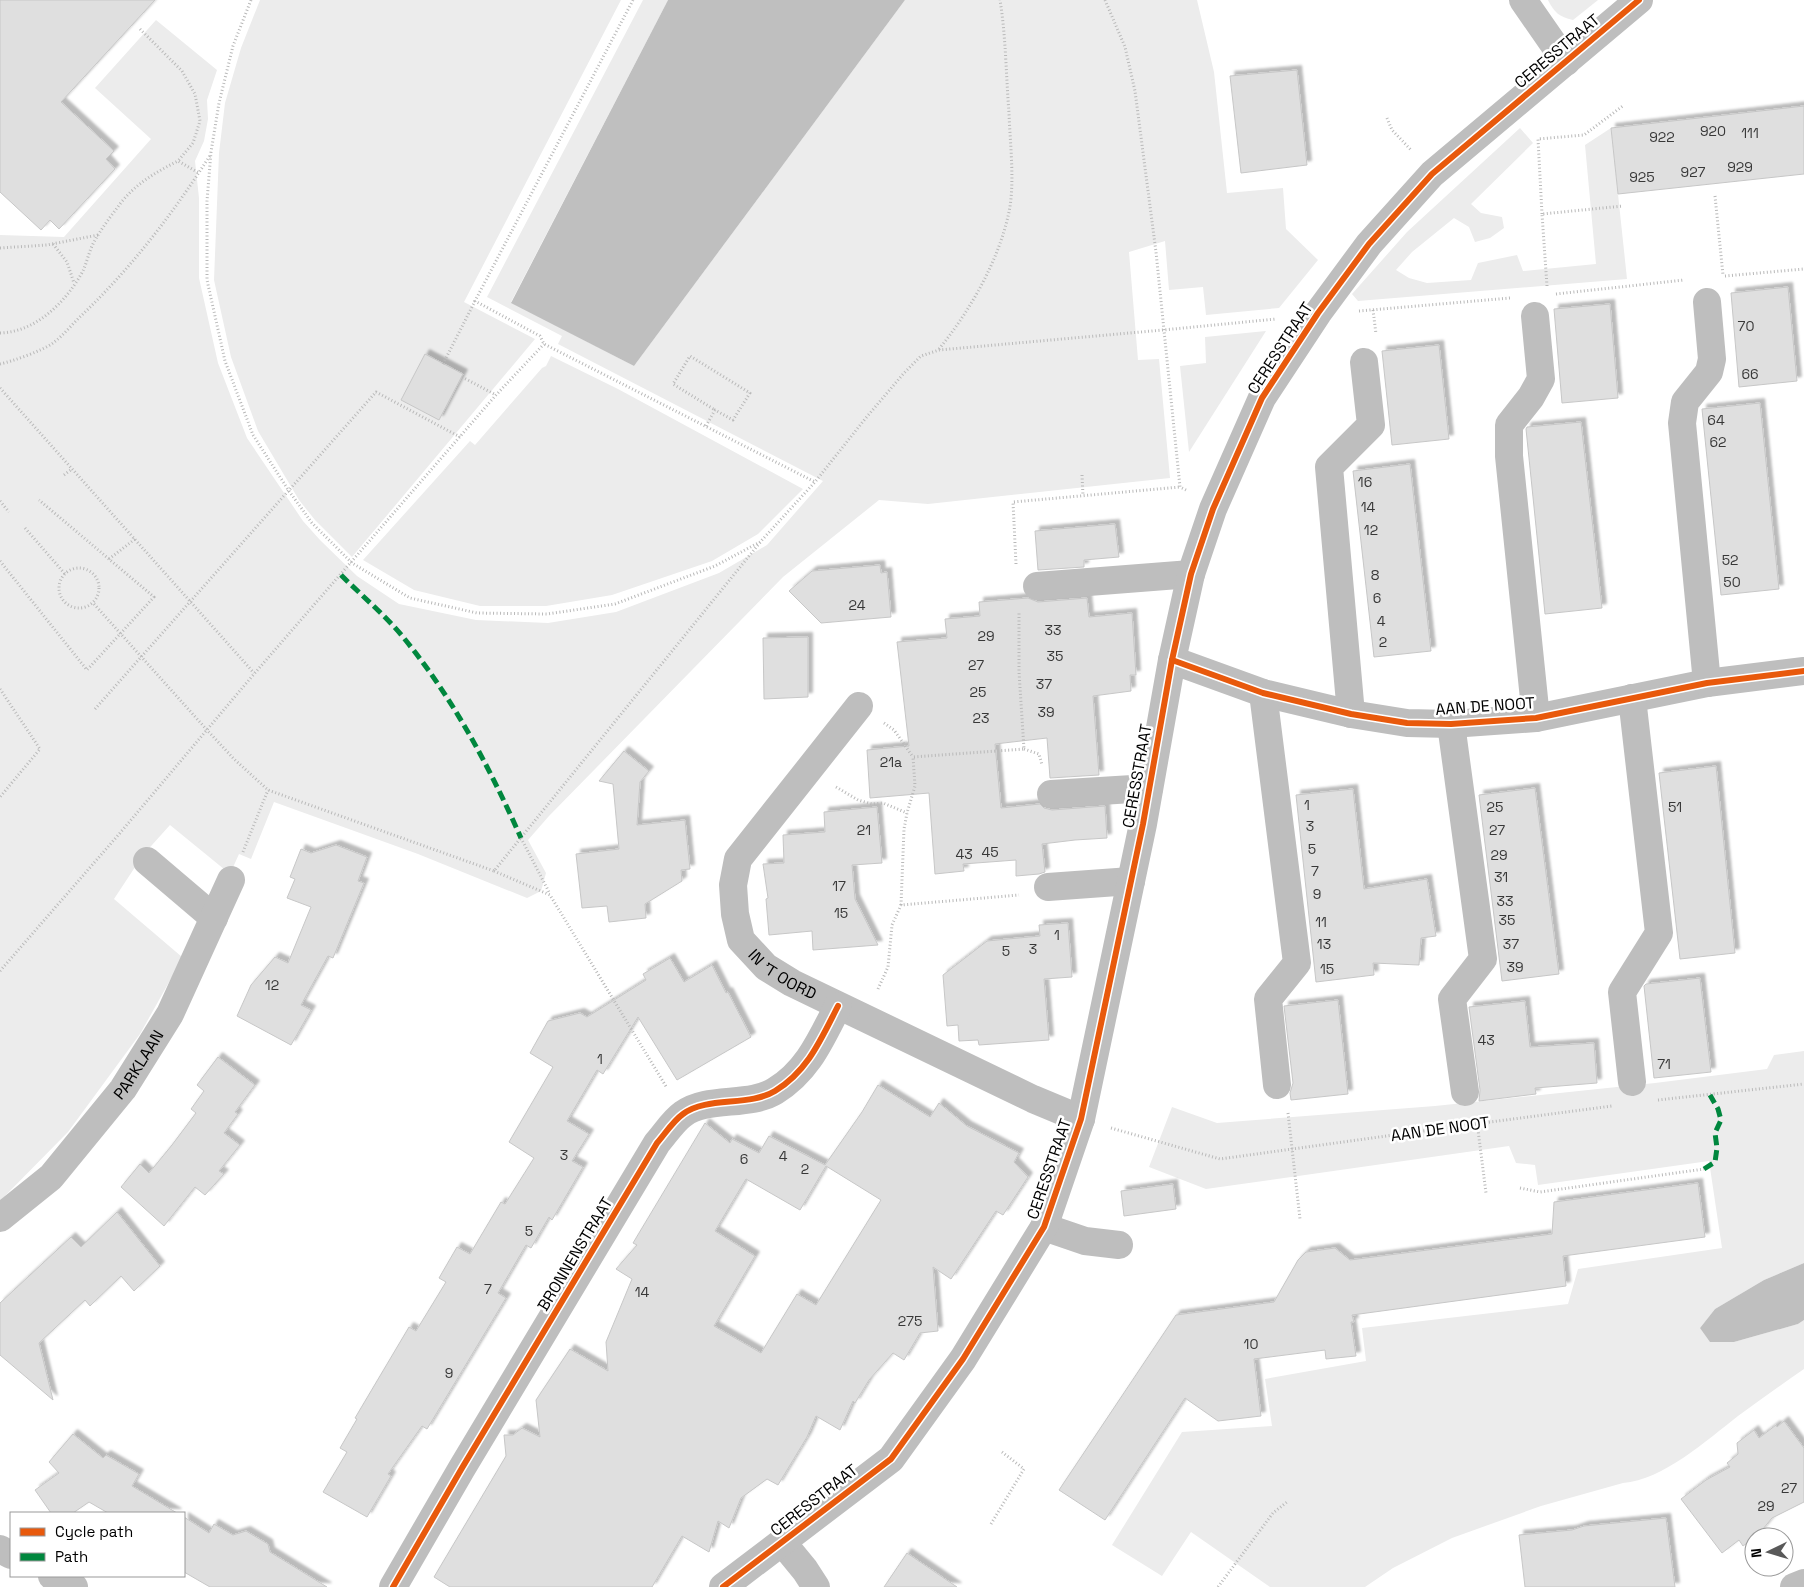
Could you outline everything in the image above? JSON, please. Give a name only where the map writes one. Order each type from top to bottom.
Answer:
[{"type":"street","points":[[1523,0],[1566,62]]},
{"type":"street","name":"CERESSTRAAT","points":[[724,1587],[890,1458],[963,1359],[1044,1227],[1081,1119],[1131,880],[1172,660],[1191,574],[1213,508],[1262,398],[1318,314],[1369,244],[1432,174],[1638,0]]},
{"type":"street","points":[[1707,302],[1712,359],[1709,372],[1685,402],[1682,423],[1707,683]]},
{"type":"street","name":"AAN DE NOOT","points":[[1527,307],[1541,379],[1531,397],[1509,425],[1509,456],[1536,718]]},
{"type":"street","points":[[1351,714],[1329,467],[1371,425],[1364,362]]},
{"type":"street","points":[[1037,586],[1191,574]]},
{"type":"street","name":"AAN DE NOOT","points":[[1172,660],[1263,693],[1351,714],[1407,724],[1451,724],[1536,718],[1707,683],[1804,671]]},
{"type":"street","points":[[1263,693],[1297,963],[1268,999],[1277,1086]]},
{"type":"street","points":[[1632,698],[1659,933],[1622,992],[1632,1082]]},
{"type":"street","name":"IN 'T OORD","points":[[859,706],[738,859],[733,885],[735,914],[741,940],[766,967],[792,983],[1033,1099],[1081,1119]]},
{"type":"street","name":"AAN DE NOOT","points":[[1451,724],[1483,959],[1452,998],[1465,1092]]},
{"type":"street","points":[[1051,794],[1149,788]]},
{"type":"street","points":[[147,861],[214,918]]},
{"type":"street","name":"PARKLAAN","points":[[0,1218],[51,1177],[123,1089],[170,1014],[231,880]]},
{"type":"street","points":[[1048,887],[1131,880]]},
{"type":"street","points":[[682,1114],[699,1107],[752,1098],[773,1092],[792,1079],[812,1056],[838,1006]]},
{"type":"street","name":"BRONNENSTRAAT","points":[[393,1587],[462,1468],[657,1143],[682,1114]]},
{"type":"street","points":[[1044,1227],[1085,1241],[1119,1245]]},
{"type":"street","points":[[782,1542],[816,1587]]},
{"type":"street","points":[[54,1577],[74,1587]]},
{"type":"street","points":[[1794,1587],[1804,1583]]},
{"type":"path","points":[[251,0],[232,46],[219,102],[211,152],[207,280],[225,360],[253,435],[312,524],[352,563],[410,598],[477,613],[546,614],[615,604],[715,566],[762,540]]},
{"type":"path","points":[[444,364],[475,301],[633,0]]},
{"type":"path","points":[[939,350],[956,328],[980,286],[1001,242],[1009,210],[1012,165],[1000,0]]},
{"type":"path","points":[[1105,0],[1125,47],[1135,91],[1156,252],[1180,487]]},
{"type":"path","points":[[0,333],[27,327],[50,313],[83,271],[94,242],[121,203],[134,189],[154,173],[178,161],[193,143],[200,121],[195,94],[182,71],[140,30]]},
{"type":"path","points":[[1624,105],[1584,135],[1538,139],[1548,294],[1694,279]]},
{"type":"path","points":[[1387,118],[1392,130],[1432,174]]},
{"type":"path","points":[[0,364],[12,361],[52,344],[98,300],[132,264],[185,196],[211,152]]},
{"type":"path","points":[[178,161],[199,173]]},
{"type":"path","points":[[1707,302],[1725,300],[1715,196]]},
{"type":"path","points":[[1542,214],[1623,206]]},
{"type":"path","points":[[0,248],[53,244],[99,235]]},
{"type":"path","points":[[53,244],[67,262],[74,284]]},
{"type":"path","points":[[1723,276],[1804,269]]},
{"type":"path","points":[[475,301],[540,336],[544,344],[815,482]]},
{"type":"path","points":[[494,871],[762,540],[815,482],[865,419],[921,356],[939,350],[1318,314],[1527,307]]},
{"type":"path","points":[[0,971],[496,395],[544,344]]},
{"type":"path","points":[[690,356],[750,393],[733,420],[715,410],[673,384],[690,356]]},
{"type":"path","points":[[462,377],[496,395]]},
{"type":"path","points":[[0,388],[254,674]]},
{"type":"path","points":[[95,709],[376,392],[418,412],[460,437]]},
{"type":"path","points":[[706,426],[715,410]]},
{"type":"path","points":[[64,475],[72,469]]},
{"type":"path","points":[[1082,475],[1083,496]]},
{"type":"path","points":[[1016,569],[1013,502],[1180,487],[1213,508]]},
{"type":"path","points":[[0,561],[87,670],[154,597],[39,500]]},
{"type":"path","points":[[0,501],[10,512]]},
{"type":"path","points":[[25,528],[65,574]]},
{"type":"path","points":[[109,560],[134,539]]},
{"type":"path","points":[[80,568],[94,574],[100,589],[94,604],[78,609],[64,602],[59,588],[65,574],[80,568]]},
{"type":"path","points":[[94,604],[206,730],[268,790],[494,871],[550,895]]},
{"type":"path","points":[[913,757],[1024,749],[1019,672],[1019,607]]},
{"type":"path","points":[[0,689],[40,749],[0,797]]},
{"type":"path","points":[[864,1018],[888,967],[892,925],[901,905],[904,829],[915,786],[913,757],[894,730]]},
{"type":"path","points":[[808,770],[858,800],[872,804],[883,803],[907,812]]},
{"type":"path","points":[[231,880],[268,790]]},
{"type":"path","points":[[521,838],[550,895],[682,1114]]},
{"type":"path","points":[[901,905],[1014,896],[1048,887]]},
{"type":"path","points":[[1654,1101],[1804,1084]]},
{"type":"path","points":[[1287,1111],[1300,1219]]},
{"type":"path","points":[[1478,1124],[1486,1194]]},
{"type":"path","points":[[1520,1188],[1540,1192],[1704,1169]]},
{"type":"path","points":[[991,1524],[1024,1469],[1002,1452]]},
{"type":"path","points":[[1218,1587],[1272,1514],[1287,1502]]},
{"type":"shaded area","points":[[260,0],[621,0],[464,302],[535,339],[352,557],[315,520],[299,500],[258,431],[231,357],[214,280],[219,153],[225,103],[241,48]]},
{"type":"shaded area","points":[[643,0],[668,0],[511,302],[634,366],[905,0],[1197,0],[1214,72],[1227,193],[1283,188],[1286,229],[1318,260],[1279,308],[1206,315],[1203,287],[1169,290],[1165,241],[1129,252],[1138,360],[1159,359],[1170,478],[928,504],[879,500],[783,577],[549,816],[528,840],[546,873],[541,891],[527,898],[418,854],[274,802],[251,859],[239,854],[230,874],[170,825],[143,855],[114,899],[182,957],[178,966],[140,1034],[68,1132],[0,1201],[0,235],[64,237],[151,139],[95,88],[156,20],[217,70],[207,100],[208,119],[204,141],[195,161],[199,198],[199,278],[218,363],[247,438],[303,521],[357,576],[399,604],[476,620],[548,623],[616,612],[719,573],[767,545],[823,481],[558,344],[562,336],[487,297]]},
{"type":"shaded area","points":[[668,0],[905,0],[634,366],[511,303]]},
{"type":"shaded area","points":[[1548,0],[1598,0],[1573,20],[1558,13],[1552,8]]},
{"type":"shaded area","points":[[1520,128],[1533,143],[1471,204],[1481,213],[1502,217],[1504,228],[1490,238],[1475,242],[1469,227],[1454,218],[1412,252],[1396,270],[1409,278],[1427,283],[1471,280],[1478,263],[1517,255],[1523,271],[1596,264],[1585,145],[1611,128],[1627,279],[1358,301],[1352,294],[1407,232]]},
{"type":"shaded area","points":[[1266,331],[1189,452],[1180,366],[1206,363],[1205,337]]},
{"type":"shaded area","points":[[551,356],[618,389],[803,489],[758,534],[712,561],[612,595],[546,606],[480,606],[414,590],[363,560],[470,441],[475,445],[542,368],[546,366]]},
{"type":"shaded area","points":[[1804,1051],[1804,1263],[1764,1280],[1715,1309],[1700,1328],[1734,1342],[1798,1324],[1804,1320],[1804,1369],[1738,1416],[1699,1447],[1653,1475],[1541,1506],[1452,1538],[1393,1568],[1365,1587],[1270,1587],[1191,1532],[1162,1576],[1112,1545],[1182,1432],[1272,1426],[1265,1379],[1366,1361],[1362,1328],[1568,1304],[1578,1269],[1722,1248],[1709,1161],[1538,1185],[1535,1165],[1516,1163],[1509,1146],[1206,1189],[1149,1167],[1172,1107],[1217,1123],[1435,1106],[1655,1083],[1767,1069],[1774,1055]]},
{"type":"shaded area","points":[[1804,1263],[1804,1320],[1798,1324],[1734,1342],[1710,1342],[1700,1328],[1715,1309],[1764,1280]]},
{"type":"building","points":[[0,0],[155,0],[61,102],[114,151],[106,159],[115,169],[59,229],[50,220],[41,230],[0,192]]},
{"type":"building","points":[[1297,70],[1307,165],[1241,173],[1230,76]]},
{"type":"building","points":[[1804,106],[1804,174],[1618,194],[1611,128]]},
{"type":"building","points":[[1788,287],[1797,381],[1739,387],[1731,293]]},
{"type":"building","points":[[1610,304],[1618,398],[1562,403],[1554,309]]},
{"type":"building","points":[[1439,345],[1449,439],[1392,445],[1382,351]]},
{"type":"building","points":[[425,354],[463,374],[439,420],[401,400]]},
{"type":"building","points":[[1760,403],[1779,589],[1721,595],[1702,409]]},
{"type":"building","points":[[1581,422],[1602,608],[1545,614],[1526,429],[1527,427]]},
{"type":"building","points":[[1410,464],[1431,651],[1374,657],[1353,471]]},
{"type":"building","points":[[1115,524],[1119,557],[1084,560],[1084,567],[1038,570],[1035,531]]},
{"type":"building","points":[[880,565],[881,573],[887,572],[891,617],[821,623],[789,591],[812,571]]},
{"type":"building","points":[[1028,598],[1038,602],[1087,598],[1089,617],[1132,613],[1136,675],[1130,675],[1131,691],[1093,696],[1099,775],[1050,778],[1047,738],[995,744],[1001,808],[1040,804],[1044,808],[1052,810],[1105,806],[1107,838],[1042,844],[1045,872],[1039,874],[1016,876],[1016,860],[963,864],[964,871],[935,874],[929,793],[870,798],[867,750],[909,746],[897,642],[947,638],[945,619],[980,616],[979,602]]},
{"type":"building","points":[[808,637],[808,697],[764,699],[763,638]]},
{"type":"building","points":[[624,751],[649,771],[640,782],[637,825],[685,820],[690,869],[681,870],[682,881],[645,904],[646,918],[609,922],[607,906],[582,908],[576,854],[619,849],[613,784],[599,781]]},
{"type":"building","points":[[1716,766],[1735,953],[1680,959],[1659,773]]},
{"type":"building","points":[[1535,788],[1559,974],[1502,981],[1479,795]]},
{"type":"building","points":[[1353,789],[1364,889],[1427,879],[1436,936],[1421,938],[1419,965],[1373,963],[1374,975],[1316,982],[1296,795]]},
{"type":"building","points":[[877,807],[882,863],[852,865],[855,899],[878,945],[813,950],[812,931],[769,935],[766,899],[768,898],[763,864],[784,863],[783,835],[825,832],[824,812]]},
{"type":"building","points":[[336,845],[367,857],[358,881],[364,883],[333,958],[328,956],[301,1005],[311,1010],[291,1045],[237,1016],[251,985],[275,957],[288,963],[311,907],[287,898],[295,879],[290,877],[301,849],[311,853]]},
{"type":"building","points":[[1068,923],[1072,977],[1044,979],[1049,1040],[979,1045],[978,1040],[959,1041],[958,1025],[947,1026],[943,975],[987,941],[1040,936],[1039,925]]},
{"type":"building","points":[[670,958],[684,982],[712,965],[751,1037],[677,1080],[638,1017],[603,1074],[597,1070],[567,1121],[589,1134],[572,1161],[583,1167],[552,1220],[549,1217],[531,1248],[526,1245],[498,1293],[506,1298],[427,1429],[422,1426],[388,1474],[391,1476],[367,1517],[323,1492],[347,1452],[340,1448],[357,1419],[355,1418],[409,1327],[416,1331],[446,1282],[439,1278],[457,1247],[470,1254],[501,1202],[505,1204],[534,1158],[509,1142],[553,1067],[530,1053],[548,1021],[580,1013],[587,1017],[646,980],[643,974]]},
{"type":"building","points":[[1700,978],[1711,1072],[1654,1078],[1644,986],[1646,984]]},
{"type":"building","points":[[1338,1000],[1348,1094],[1291,1100],[1290,1093],[1293,1083],[1284,1006]]},
{"type":"building","points":[[1525,1001],[1530,1047],[1594,1043],[1597,1083],[1535,1088],[1536,1094],[1479,1101],[1480,1090],[1469,1007]]},
{"type":"building","points":[[218,1057],[255,1085],[235,1112],[238,1114],[224,1133],[240,1145],[219,1171],[224,1174],[205,1195],[195,1187],[164,1226],[121,1187],[140,1164],[149,1173],[196,1113],[191,1109],[204,1091],[197,1085]]},
{"type":"building","points":[[878,1085],[930,1117],[939,1103],[967,1126],[1019,1153],[1014,1162],[1028,1177],[1003,1215],[996,1211],[951,1279],[933,1267],[938,1331],[920,1333],[904,1360],[893,1353],[869,1380],[855,1403],[853,1401],[840,1430],[816,1416],[807,1437],[778,1485],[767,1479],[741,1498],[729,1528],[718,1521],[709,1552],[682,1536],[652,1587],[450,1587],[434,1577],[506,1456],[504,1435],[513,1435],[522,1428],[540,1437],[536,1400],[570,1349],[608,1371],[606,1342],[632,1279],[616,1269],[637,1245],[633,1243],[705,1123],[730,1143],[732,1139],[759,1153],[769,1136],[825,1165],[862,1112]],"holes":[[[826,1166],[881,1200],[816,1305],[797,1294],[761,1353],[714,1326],[755,1256],[715,1231],[746,1179],[800,1210]]]},
{"type":"building","points":[[1698,1183],[1705,1237],[1563,1256],[1566,1286],[1352,1315],[1354,1322],[1351,1322],[1356,1356],[1326,1359],[1325,1350],[1254,1359],[1261,1416],[1218,1421],[1185,1398],[1105,1520],[1059,1490],[1176,1315],[1274,1302],[1298,1260],[1306,1252],[1335,1248],[1350,1260],[1552,1234],[1554,1202]]},
{"type":"building","points":[[1173,1184],[1176,1209],[1124,1216],[1121,1191]]},
{"type":"building","points":[[117,1212],[160,1266],[134,1291],[121,1276],[90,1306],[85,1300],[39,1343],[53,1400],[0,1355],[0,1303],[71,1237],[81,1247]]},
{"type":"building","points":[[1784,1421],[1804,1448],[1804,1502],[1772,1518],[1765,1527],[1744,1527],[1744,1545],[1739,1540],[1722,1553],[1681,1499],[1706,1480],[1730,1467],[1727,1463],[1738,1454],[1737,1443],[1754,1430],[1759,1438],[1776,1425],[1777,1427]]},
{"type":"building","points":[[73,1434],[103,1458],[106,1455],[139,1474],[132,1486],[175,1512],[106,1512],[89,1502],[74,1512],[50,1512],[35,1490],[59,1473],[49,1462]]},
{"type":"building","points":[[185,1518],[209,1533],[214,1524],[233,1535],[246,1531],[268,1544],[270,1552],[327,1587],[210,1587],[185,1573]]},
{"type":"building","points":[[1666,1518],[1675,1587],[1525,1587],[1519,1535]]},
{"type":"building","points":[[907,1553],[957,1587],[884,1587]]},
{"type":"marked path","points":[[341,575],[396,629],[438,684],[469,733],[521,838]]},
{"type":"marked path","points":[[1704,1169],[1715,1162],[1717,1148],[1715,1133],[1721,1120],[1718,1109],[1710,1095]]},
{"type":"cycle path","points":[[723,1587],[891,1459],[963,1359],[1044,1227],[1081,1119],[1143,824],[1172,660],[1191,574],[1213,509],[1262,398],[1318,313],[1369,244],[1432,174],[1639,0]]},
{"type":"cycle path","points":[[1172,660],[1263,693],[1351,714],[1407,723],[1451,724],[1536,718],[1707,683],[1804,671]]},
{"type":"cycle path","points":[[393,1587],[462,1468],[657,1143],[676,1120],[693,1108],[765,1096],[786,1083],[805,1064],[838,1006]]}]
